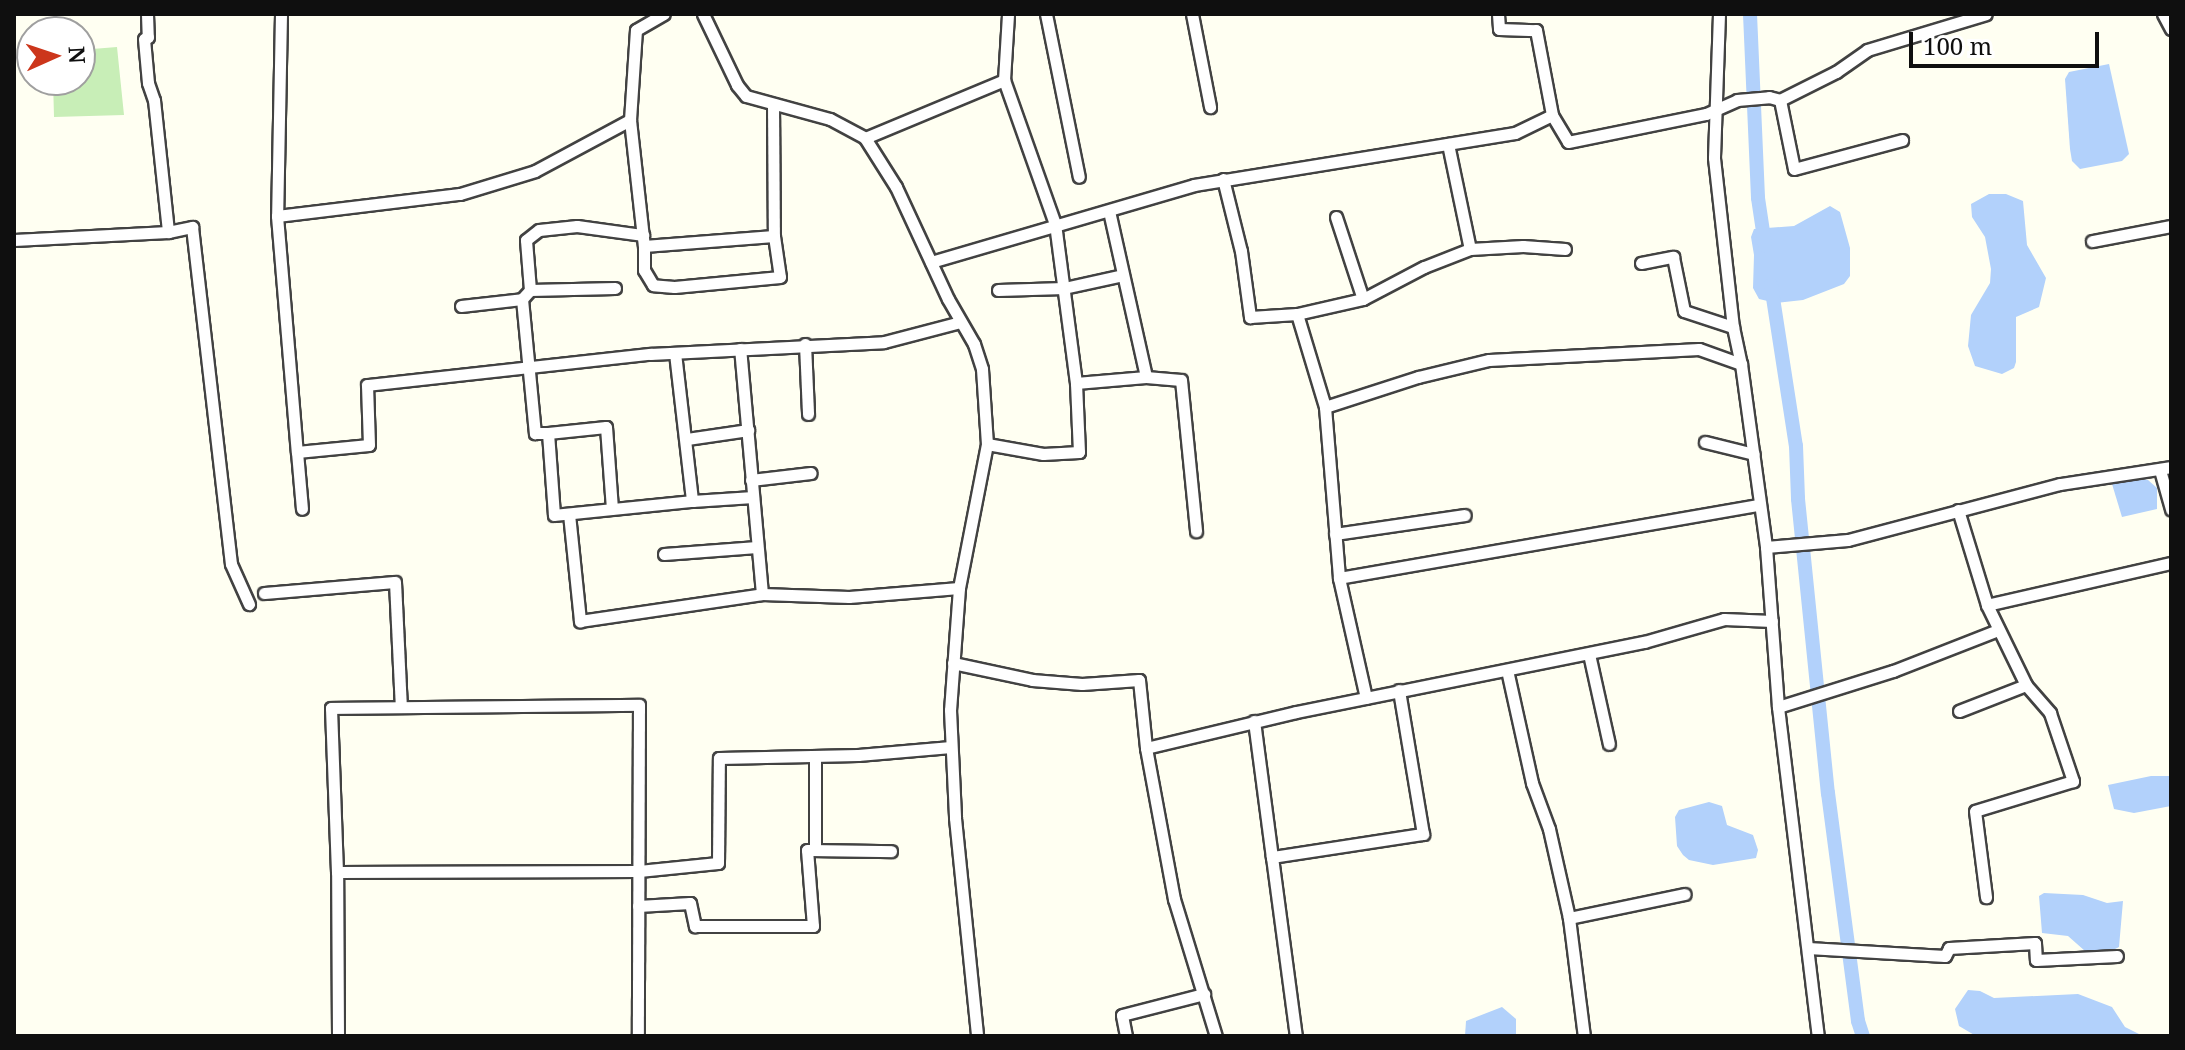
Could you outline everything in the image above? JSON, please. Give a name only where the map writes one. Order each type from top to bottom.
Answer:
[{"type":"street","points":[[147,14],[148,37],[144,39],[148,83],[156,116],[168,232]]},
{"type":"street","points":[[281,14],[277,216],[287,362],[302,509]]},
{"type":"street","points":[[664,14],[636,30],[630,120],[644,240],[644,270],[653,285],[704,285],[780,277],[774,236],[773,104]]},
{"type":"street","points":[[703,14],[737,85],[746,96],[830,119],[865,138],[896,187],[960,322],[974,344],[982,369],[987,444],[959,588],[951,747],[977,1036]]},
{"type":"street","points":[[987,444],[1043,454],[1079,452],[1076,383],[1055,224],[1004,80],[1008,14]]},
{"type":"street","points":[[1046,14],[1079,177]]},
{"type":"street","points":[[1192,14],[1210,107]]},
{"type":"street","points":[[1498,14],[1499,29],[1536,30],[1552,115],[1568,142],[1706,114],[1737,100],[1774,98],[1836,72],[1867,50],[1986,14]]},
{"type":"street","points":[[1719,14],[1714,158],[1733,327],[1741,364],[1766,547],[1778,707],[1818,1036]]},
{"type":"street","points":[[2163,14],[2171,29]]},
{"type":"street","points":[[865,138],[1004,80]]},
{"type":"street","points":[[1774,98],[1794,169],[1902,140]]},
{"type":"street","points":[[931,262],[1055,224],[1223,179],[1515,133],[1552,115]]},
{"type":"street","points":[[277,216],[460,194],[535,171],[630,120]]},
{"type":"street","points":[[1448,144],[1470,249]]},
{"type":"street","points":[[1223,179],[1241,251],[1250,317],[1297,314],[1363,299],[1424,267],[1470,249],[1523,246],[1565,249]]},
{"type":"street","points":[[1109,211],[1146,377]]},
{"type":"street","points":[[1336,217],[1363,299]]},
{"type":"street","points":[[612,509],[606,427],[535,433],[526,367],[526,240],[539,230],[577,226],[644,240],[774,236]]},
{"type":"street","points":[[2092,241],[2171,226]]},
{"type":"street","points":[[14,240],[168,232],[192,227],[231,564],[249,604]]},
{"type":"street","points":[[1641,263],[1673,257],[1684,311],[1733,327]]},
{"type":"street","points":[[998,290],[1064,288],[1123,275]]},
{"type":"street","points":[[461,306],[526,294],[615,288]]},
{"type":"street","points":[[1297,314],[1325,407],[1339,578],[1366,698]]},
{"type":"street","points":[[297,452],[369,445],[367,385],[675,353],[884,342],[960,322]]},
{"type":"street","points":[[805,344],[808,414]]},
{"type":"street","points":[[740,349],[762,594]]},
{"type":"street","points":[[1325,407],[1442,370],[1489,360],[1699,349],[1741,364]]},
{"type":"street","points":[[675,353],[692,501]]},
{"type":"street","points":[[1076,383],[1146,377],[1181,380],[1196,531]]},
{"type":"street","points":[[687,439],[748,430]]},
{"type":"street","points":[[548,433],[554,515],[753,497]]},
{"type":"street","points":[[1705,442],[1754,454]]},
{"type":"street","points":[[1766,547],[1848,540],[2060,484],[2166,468],[2171,509]]},
{"type":"street","points":[[751,480],[811,473]]},
{"type":"street","points":[[1339,578],[1759,505]]},
{"type":"street","points":[[1958,510],[1987,605],[2026,685],[2050,713],[2073,781],[1975,811],[1986,897]]},
{"type":"street","points":[[569,514],[580,621],[762,594],[849,597],[959,588]]},
{"type":"street","points":[[1335,534],[1465,515]]},
{"type":"street","points":[[664,554],[757,547]]},
{"type":"street","points":[[1987,605],[2171,563]]},
{"type":"street","points":[[264,593],[395,582],[401,707]]},
{"type":"street","points":[[1146,748],[1399,690],[1589,654],[1724,619],[1772,621]]},
{"type":"street","points":[[1778,707],[1998,630]]},
{"type":"street","points":[[1589,654],[1609,744]]},
{"type":"street","points":[[953,663],[1032,680],[1082,684],[1139,680],[1146,748],[1174,899],[1216,1036]]},
{"type":"street","points":[[1507,670],[1532,783],[1549,829],[1569,918],[1584,1036]]},
{"type":"street","points":[[1959,711],[2026,685]]},
{"type":"street","points":[[1272,857],[1423,834],[1399,690]]},
{"type":"street","points":[[338,1036],[337,872],[331,708],[639,705],[638,1036]]},
{"type":"street","points":[[1254,721],[1296,1036]]},
{"type":"street","points":[[337,872],[639,871],[718,863],[719,758],[815,757],[951,747]]},
{"type":"street","points":[[815,757],[815,850]]},
{"type":"street","points":[[638,906],[690,903],[695,926],[813,926],[807,850],[891,851]]},
{"type":"street","points":[[1569,918],[1685,894]]},
{"type":"street","points":[[1808,948],[1945,956],[1949,948],[2035,943],[2036,960],[2117,956]]},
{"type":"street","points":[[1126,1036],[1122,1015],[1204,994]]},
{"type":"green space","points":[[117,47],[124,115],[54,117],[53,96],[96,96],[96,49]]},
{"type":"water","points":[[2109,64],[2129,154],[2122,161],[2080,169],[2072,161],[2070,149],[2065,79],[2069,72]]},
{"type":"water","points":[[1989,194],[2006,194],[2023,201],[2027,245],[2046,278],[2039,307],[2016,317],[2016,362],[2014,368],[2002,374],[1975,366],[1968,346],[1971,315],[1990,283],[1991,269],[1985,237],[1972,217],[1971,204]]},
{"type":"water","points":[[1830,206],[1840,212],[1850,248],[1850,276],[1844,284],[1803,300],[1776,303],[1759,299],[1753,288],[1751,237],[1754,229],[1794,226]]},
{"type":"water","points":[[2138,478],[2148,480],[2157,488],[2157,509],[2122,517],[2112,484]]},
{"type":"water","points":[[2151,776],[2171,776],[2171,806],[2134,813],[2114,809],[2108,785]]},
{"type":"water","points":[[1709,802],[1722,806],[1727,825],[1753,835],[1758,850],[1756,858],[1713,865],[1689,860],[1683,855],[1677,846],[1675,817],[1679,810]]},
{"type":"water","points":[[2044,893],[2083,895],[2107,903],[2123,901],[2119,947],[2109,952],[2085,951],[2068,936],[2042,933],[2039,896]]},
{"type":"water","points":[[1968,990],[1980,991],[1994,998],[2078,994],[2112,1007],[2125,1027],[2143,1036],[1976,1036],[1959,1026],[1955,1009]]},
{"type":"water","points":[[1502,1007],[1516,1019],[1516,1036],[1465,1036],[1466,1021]]},
{"type":"waterway","points":[[1750,14],[1758,198],[1765,245]]},
{"type":"waterway","points":[[1771,285],[1796,446],[1798,499],[1828,793],[1858,1021],[1863,1036]]}]
